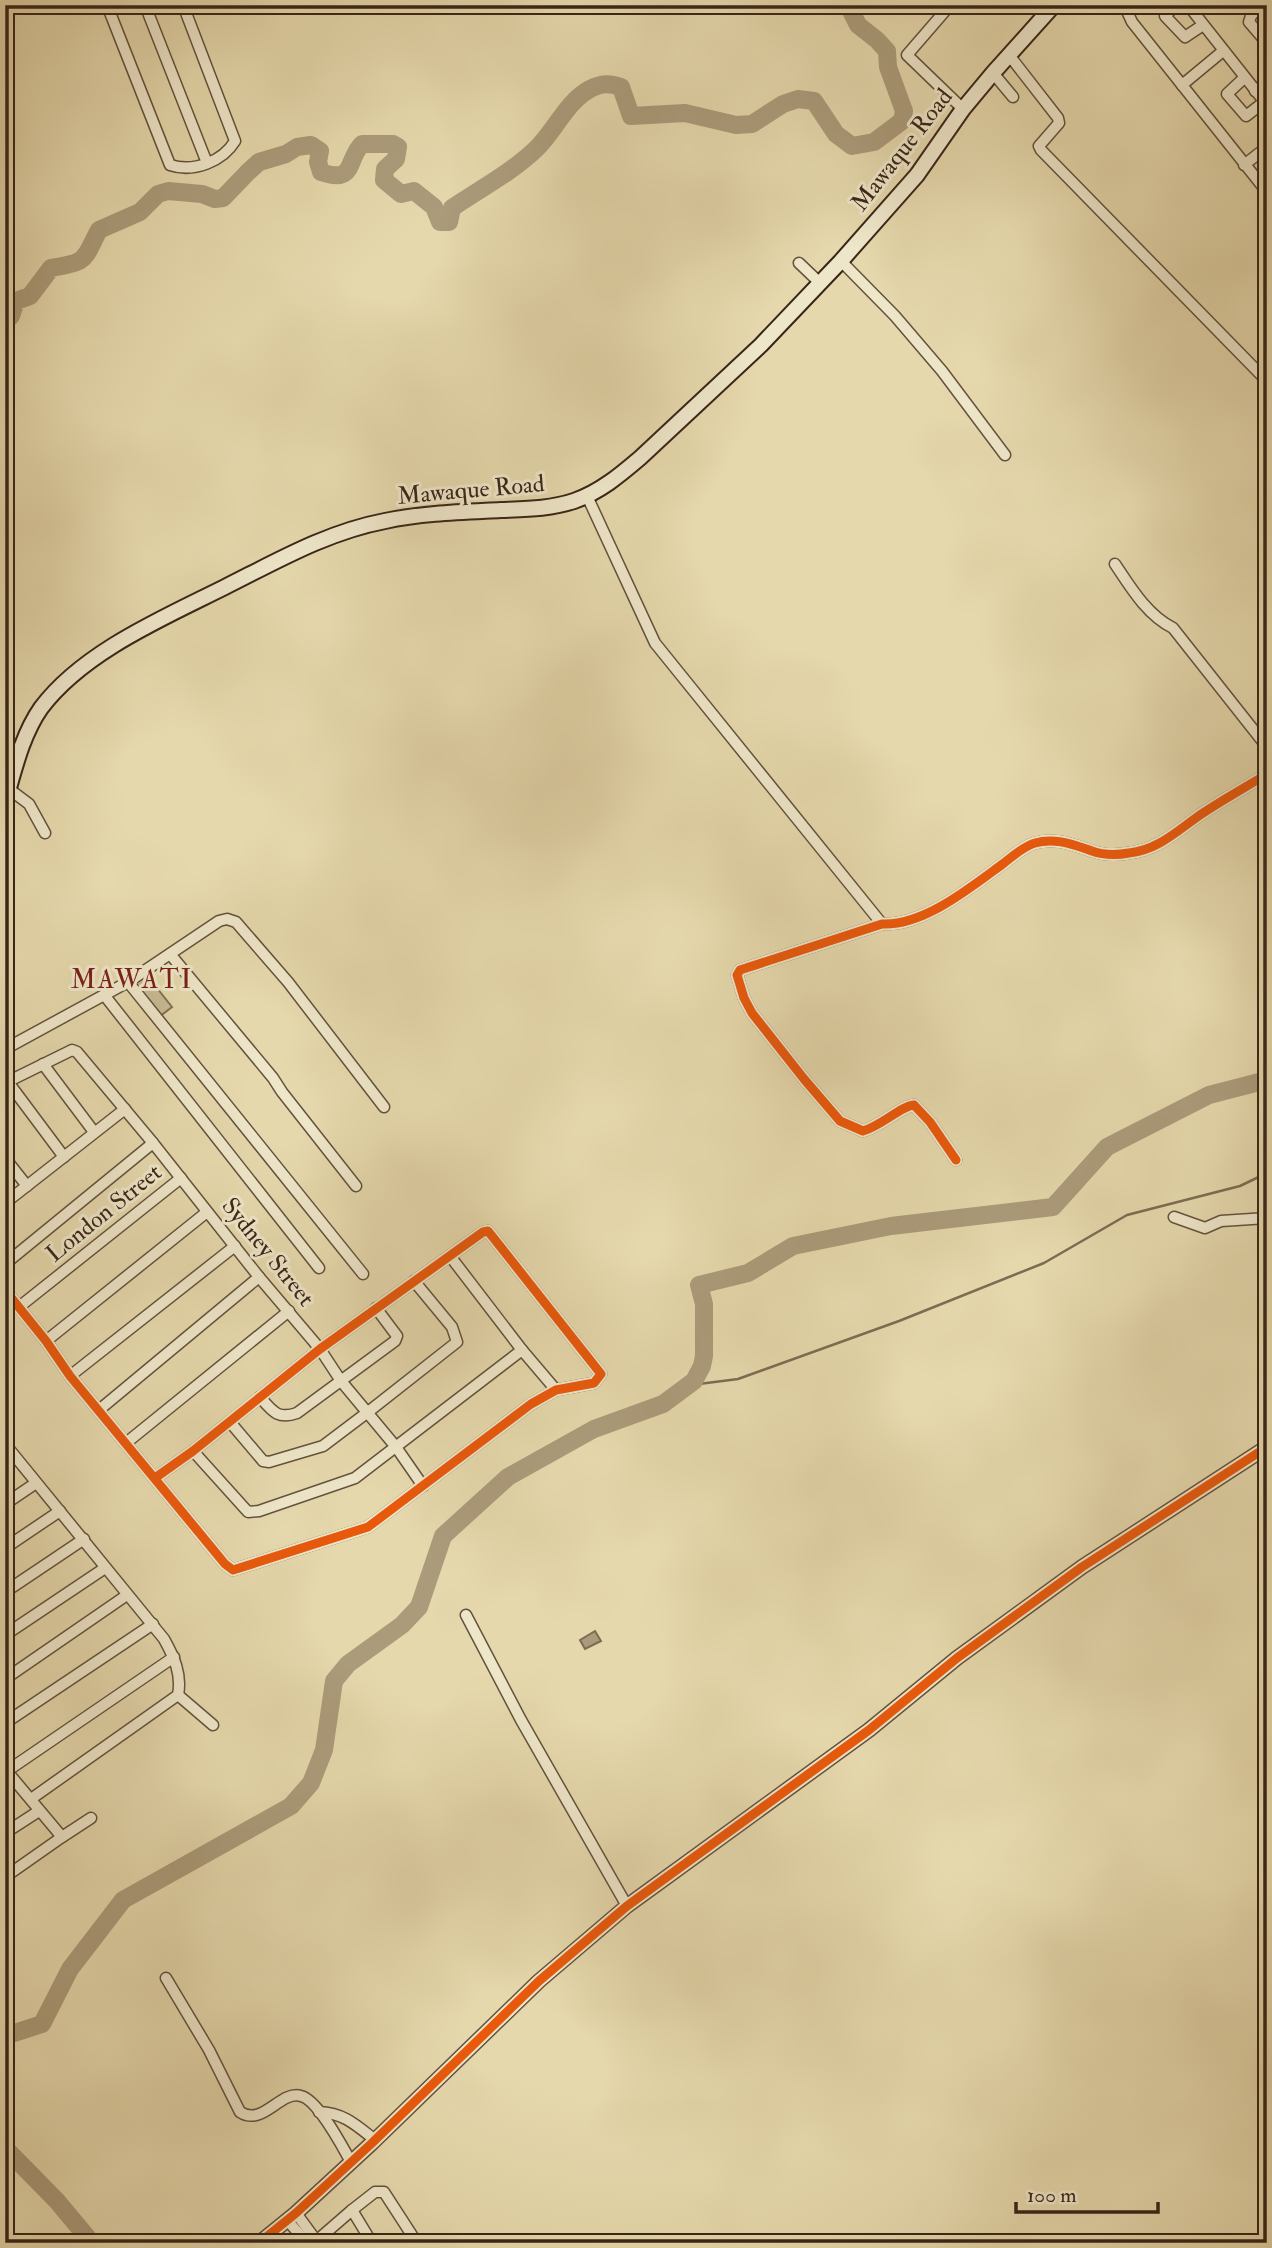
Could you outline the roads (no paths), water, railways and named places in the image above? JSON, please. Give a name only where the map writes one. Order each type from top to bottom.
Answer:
[{"type":"main road","name":"Mawaque Road","points":[[7,796],[32,723],[58,688],[78,670],[119,643],[180,609],[305,546],[370,524],[410,516],[547,508],[587,496],[612,481],[761,345],[841,261],[918,175],[963,109],[1054,5]]},
{"type":"street","points":[[107,5],[170,165],[181,167],[207,163],[225,155],[235,141],[183,5]]},
{"type":"street","points":[[145,5],[207,163]]},
{"type":"street","points":[[1127,5],[1132,22],[1267,192]]},
{"type":"street","points":[[1176,5],[1165,16],[1185,37],[1203,25]]},
{"type":"street","points":[[1188,5],[1265,103],[1245,116],[1227,94],[1244,78]]},
{"type":"street","points":[[1261,5],[1249,22],[1267,43]]},
{"type":"street","points":[[945,11],[907,55],[963,109]]},
{"type":"street","points":[[1182,85],[1223,51]]},
{"type":"street","points":[[1009,55],[1058,118],[1056,128],[1039,146],[1041,150],[1267,381]]},
{"type":"street","points":[[993,72],[1013,97]]},
{"type":"street","points":[[1255,91],[1267,82]]},
{"type":"street","points":[[1244,165],[1267,148]]},
{"type":"street","points":[[841,261],[895,316],[942,372],[1005,455]]},
{"type":"street","points":[[799,263],[820,283]]},
{"type":"street","points":[[587,496],[656,643],[883,925]]},
{"type":"street","points":[[1115,564],[1137,596],[1160,621],[1173,628],[1267,747]]},
{"type":"street","points":[[956,1160],[914,1105],[908,1105],[882,1124],[863,1131],[840,1121],[752,1013],[738,983],[737,975],[740,970],[883,925],[901,924],[923,915],[960,895],[1035,843],[1060,841],[1094,852],[1113,854],[1131,853],[1161,844],[1202,813],[1267,774]]},
{"type":"street","points":[[7,796],[29,804],[45,832]]},
{"type":"street","points":[[5,1049],[105,996],[219,921],[227,919],[236,922],[303,1002],[384,1107]]},
{"type":"street","points":[[170,954],[273,1078],[356,1186]]},
{"type":"street","points":[[128,982],[363,1274]]},
{"type":"street","points":[[105,996],[319,1268]]},
{"type":"street","name":"Sydney Street","points":[[43,1064],[75,1050],[153,1143],[259,1278],[320,1349],[341,1381],[396,1447],[423,1486]]},
{"type":"street","points":[[64,1157],[7,1083],[43,1064],[94,1132]]},
{"type":"street","points":[[5,1203],[125,1109]]},
{"type":"street","points":[[5,1264],[153,1143]]},
{"type":"street","points":[[5,1158],[27,1186]]},
{"type":"street","name":"London Street","points":[[19,1307],[181,1178]]},
{"type":"street","points":[[46,1340],[207,1212]]},
{"type":"street","points":[[1174,1217],[1205,1228],[1221,1221],[1267,1218]]},
{"type":"street","points":[[5,1290],[46,1340],[70,1376],[225,1564],[233,1570],[362,1530],[531,1404],[556,1390],[594,1383],[601,1374],[488,1231],[320,1349],[193,1451],[155,1478]]},
{"type":"street","points":[[70,1376],[235,1246]]},
{"type":"street","points":[[450,1256],[556,1390]]},
{"type":"street","points":[[99,1410],[259,1278]]},
{"type":"street","points":[[230,1422],[263,1461],[269,1462],[323,1446],[368,1412],[457,1342],[452,1327],[414,1281]]},
{"type":"street","points":[[260,1397],[274,1414],[288,1416],[297,1413],[341,1381],[397,1338],[376,1308]]},
{"type":"street","points":[[126,1443],[289,1311]]},
{"type":"street","points":[[193,1451],[248,1513],[259,1511],[355,1478],[522,1350]]},
{"type":"street","points":[[5,1444],[9,1456],[36,1483],[153,1624],[174,1657],[180,1677],[178,1695],[31,1799]]},
{"type":"street","points":[[259,2243],[375,2140],[539,1981],[627,1906],[869,1730],[957,1658],[1082,1567],[1267,1447]]},
{"type":"street","points":[[5,1504],[36,1483]]},
{"type":"street","points":[[5,1548],[60,1511]]},
{"type":"street","points":[[5,1592],[84,1539]]},
{"type":"street","points":[[5,1635],[105,1568]]},
{"type":"street","points":[[5,1679],[127,1595]]},
{"type":"street","points":[[466,1615],[521,1720],[627,1906]]},
{"type":"street","points":[[5,1723],[153,1624]]},
{"type":"street","points":[[62,1837],[6,1770],[174,1657]]},
{"type":"street","points":[[178,1695],[212,1725]]},
{"type":"street","points":[[5,1788],[16,1781]]},
{"type":"street","points":[[5,1833],[39,1811]]},
{"type":"street","points":[[5,1877],[91,1818]]},
{"type":"street","points":[[166,1978],[209,2050],[240,2112],[247,2116],[256,2116],[294,2095],[302,2096],[319,2112],[351,2162]]},
{"type":"street","points":[[319,2112],[345,2117],[375,2140]]},
{"type":"street","points":[[291,2216],[314,2242],[375,2192],[384,2192],[417,2243]]},
{"type":"street","points":[[352,2210],[372,2243]]},
{"type":"water","points":[[595,1631],[601,1641],[585,1649],[580,1640]]},
{"type":"waterway","points":[[5,321],[11,316],[16,301],[30,296],[51,268],[79,261],[87,254],[99,230],[140,212],[158,194],[168,191],[223,198],[259,162],[286,154],[297,147],[311,145],[320,151],[318,162],[321,172],[340,175],[349,168],[362,144],[393,144],[398,147],[396,159],[385,169],[384,180],[401,194],[414,191],[434,207],[440,222],[449,222],[452,208],[527,157],[543,142],[574,101],[590,89],[602,85],[621,87],[631,116],[685,113],[736,125],[752,124],[783,104],[798,99],[814,101],[836,134],[852,146],[874,142],[902,121],[904,111],[888,67],[887,51],[858,25],[848,5]]},
{"type":"waterway","points":[[5,2036],[42,2024],[70,1969],[123,1900],[291,1806],[311,1783],[324,1750],[334,1681],[348,1664],[402,1625],[419,1607],[443,1536],[508,1477],[594,1429],[663,1404],[694,1381],[704,1356],[704,1304],[699,1285],[748,1273],[793,1246],[891,1226],[1053,1207],[1107,1147],[1209,1095],[1267,1080]]},
{"type":"waterway","points":[[691,1385],[738,1379],[899,1321],[1044,1263],[1127,1215],[1240,1186],[1267,1173]]},
{"type":"waterway","points":[[5,2148],[57,2201],[92,2243]]},
{"type":"district","name":"MAWATI","points":[[132,980]]}]
